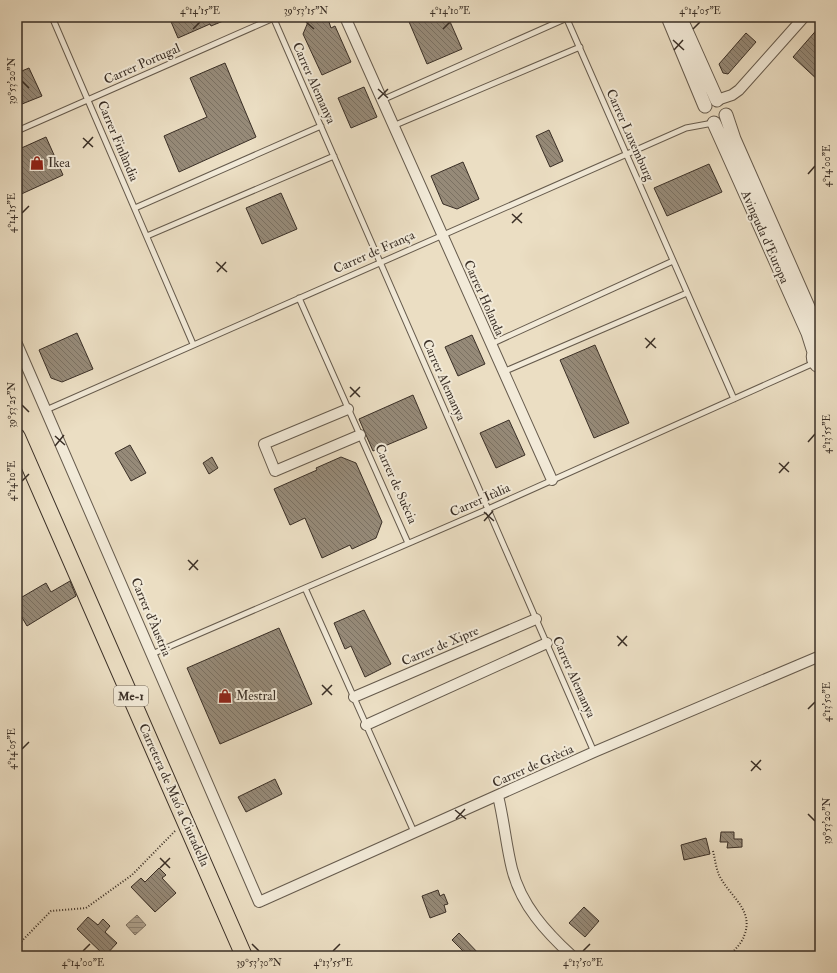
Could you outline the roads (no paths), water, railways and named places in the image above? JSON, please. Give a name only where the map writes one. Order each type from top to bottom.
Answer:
[{"type":"main road","name":"Carretera de Maó a Ciutadella","points":[[17,438],[244,956]]},
{"type":"street","name":"Carrer Holanda","points":[[345,17],[552,480]]},
{"type":"street","name":"Avinguda d'Europa","points":[[668,17],[711,103]]},
{"type":"street","name":"Avinguda d'Europa","points":[[680,17],[711,103],[705,117],[714,123],[808,333],[817,357]]},
{"type":"street","points":[[711,103],[732,95],[739,90],[804,17]]},
{"type":"street","name":"Avinguda d'Europa","points":[[711,103],[724,104],[734,139],[820,334]]},
{"type":"street","points":[[714,123],[723,120],[726,115]]},
{"type":"street","name":"Carrer d'Àustria","points":[[17,344],[259,902]]},
{"type":"street","name":"Carrer de Suècia","points":[[348,409],[264,444],[275,471],[360,435]]},
{"type":"street","name":"Carrer de Xipre","points":[[354,697],[536,619]]},
{"type":"street","points":[[366,724],[547,643]]},
{"type":"street","name":"Carrer de Grècia","points":[[259,902],[594,752],[820,656]]},
{"type":"street","points":[[498,796],[505,824],[512,870],[528,907],[548,933],[572,956]]},
{"type":"lane","name":"Carrer Finlàndia","points":[[52,17],[193,344]]},
{"type":"lane","name":"Carrer Portugal","points":[[17,131],[275,17]]},
{"type":"lane","name":"Carrer Alemanya","points":[[275,17],[380,262],[594,752]]},
{"type":"lane","points":[[382,100],[566,18]]},
{"type":"lane","name":"Carrer Luxemburg","points":[[566,18],[734,399]]},
{"type":"lane","points":[[393,126],[580,47]]},
{"type":"lane","name":"Carrer de França","points":[[46,410],[442,234],[686,128],[714,123]]},
{"type":"lane","points":[[135,208],[321,126]]},
{"type":"lane","points":[[147,236],[334,156]]},
{"type":"lane","points":[[491,344],[673,262]]},
{"type":"lane","points":[[504,372],[687,293]]},
{"type":"lane","name":"Carrer de Suècia","points":[[299,298],[408,543]]},
{"type":"lane","name":"Carrer Itàlia","points":[[152,654],[488,509],[734,399],[817,357]]},
{"type":"lane","points":[[305,588],[414,832]]},
{"type":"place","name":"Ikea","points":[[37,163]]},
{"type":"place","name":"Mestral","points":[[225,696]]}]
